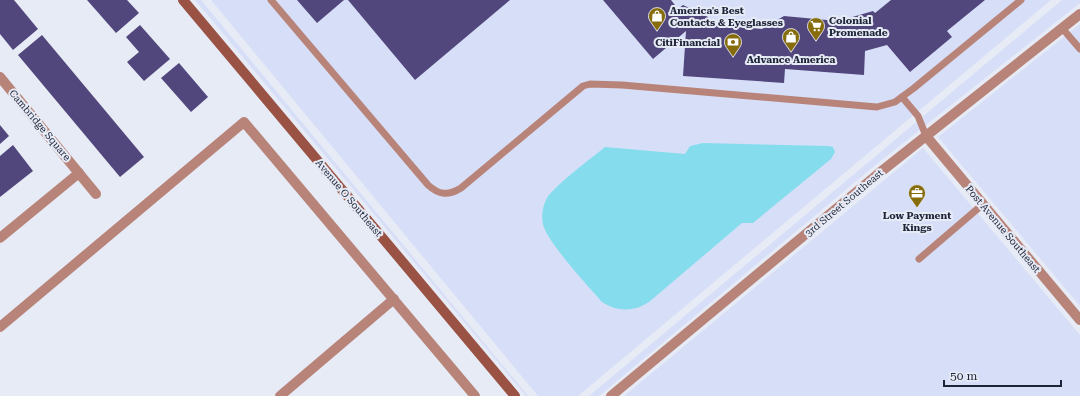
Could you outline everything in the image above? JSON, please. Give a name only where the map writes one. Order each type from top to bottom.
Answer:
[{"type":"street","name":"Avenue O Southeast","points":[[183,0],[515,396]]},
{"type":"street","name":"3rd Street Southeast","points":[[611,396],[878,174],[1080,14]]},
{"type":"street","name":"Cambridge Square","points":[[0,77],[96,194]]},
{"type":"street","points":[[0,327],[244,122],[475,396]]},
{"type":"street","name":"Post Avenue Southeast","points":[[926,136],[982,205],[1080,320]]},
{"type":"street","points":[[0,238],[79,173]]},
{"type":"street","points":[[280,396],[394,299]]},
{"type":"lane","points":[[271,0],[428,185],[435,192],[443,194],[453,193],[461,188],[577,89],[590,84],[622,85],[877,107],[885,106],[902,97],[1021,0]]},
{"type":"lane","points":[[1062,28],[1080,49]]},
{"type":"lane","points":[[902,97],[918,116],[926,136]]},
{"type":"lane","points":[[919,259],[982,205]]},
{"type":"shaded area","points":[[195,0],[201,0],[528,396],[526,396]]},
{"type":"shaded area","points":[[211,0],[1051,0],[578,396],[538,396]]},
{"type":"shaded area","points":[[1062,0],[1080,0],[1080,3],[873,167],[599,396],[589,396]]},
{"type":"shaded area","points":[[1080,24],[1080,306],[938,137]]},
{"type":"shaded area","points":[[923,148],[1080,335],[1080,396],[624,396]]},
{"type":"water","points":[[703,143],[828,146],[833,147],[835,152],[831,159],[753,223],[742,223],[649,302],[637,308],[626,310],[614,308],[602,302],[569,264],[546,232],[542,217],[547,198],[561,183],[605,147],[685,154],[690,146]]},
{"type":"building","points":[[0,0],[14,0],[38,29],[13,50],[0,34]]},
{"type":"building","points":[[87,0],[127,0],[139,13],[116,33]]},
{"type":"building","points":[[297,0],[344,0],[317,23]]},
{"type":"building","points":[[348,0],[510,0],[415,80]]},
{"type":"building","name":"Colonial Promenade","points":[[603,0],[671,0],[678,9],[683,5],[708,17],[708,24],[762,29],[784,16],[848,22],[849,18],[873,11],[875,13],[891,0],[985,0],[947,31],[952,37],[910,72],[887,45],[865,51],[864,75],[785,69],[784,83],[683,76],[686,31],[653,59]]},
{"type":"building","points":[[140,25],[170,59],[144,81],[127,62],[139,52],[126,37]]},
{"type":"building","points":[[42,35],[144,157],[120,177],[18,55]]},
{"type":"building","points":[[179,63],[208,97],[191,112],[161,78]]},
{"type":"building","points":[[0,125],[9,136],[0,144]]},
{"type":"building","points":[[13,145],[33,171],[0,197],[0,156]]},
{"type":"place","name":"America's Best Contacts & Eyeglasses","points":[[657,31]]},
{"type":"place","name":"Colonial Promenade","points":[[816,41]]},
{"type":"place","name":"Advance America","points":[[791,52]]},
{"type":"place","name":"CitiFinancial","points":[[733,57]]},
{"type":"place","name":"Low Payment Kings","points":[[917,208]]}]
